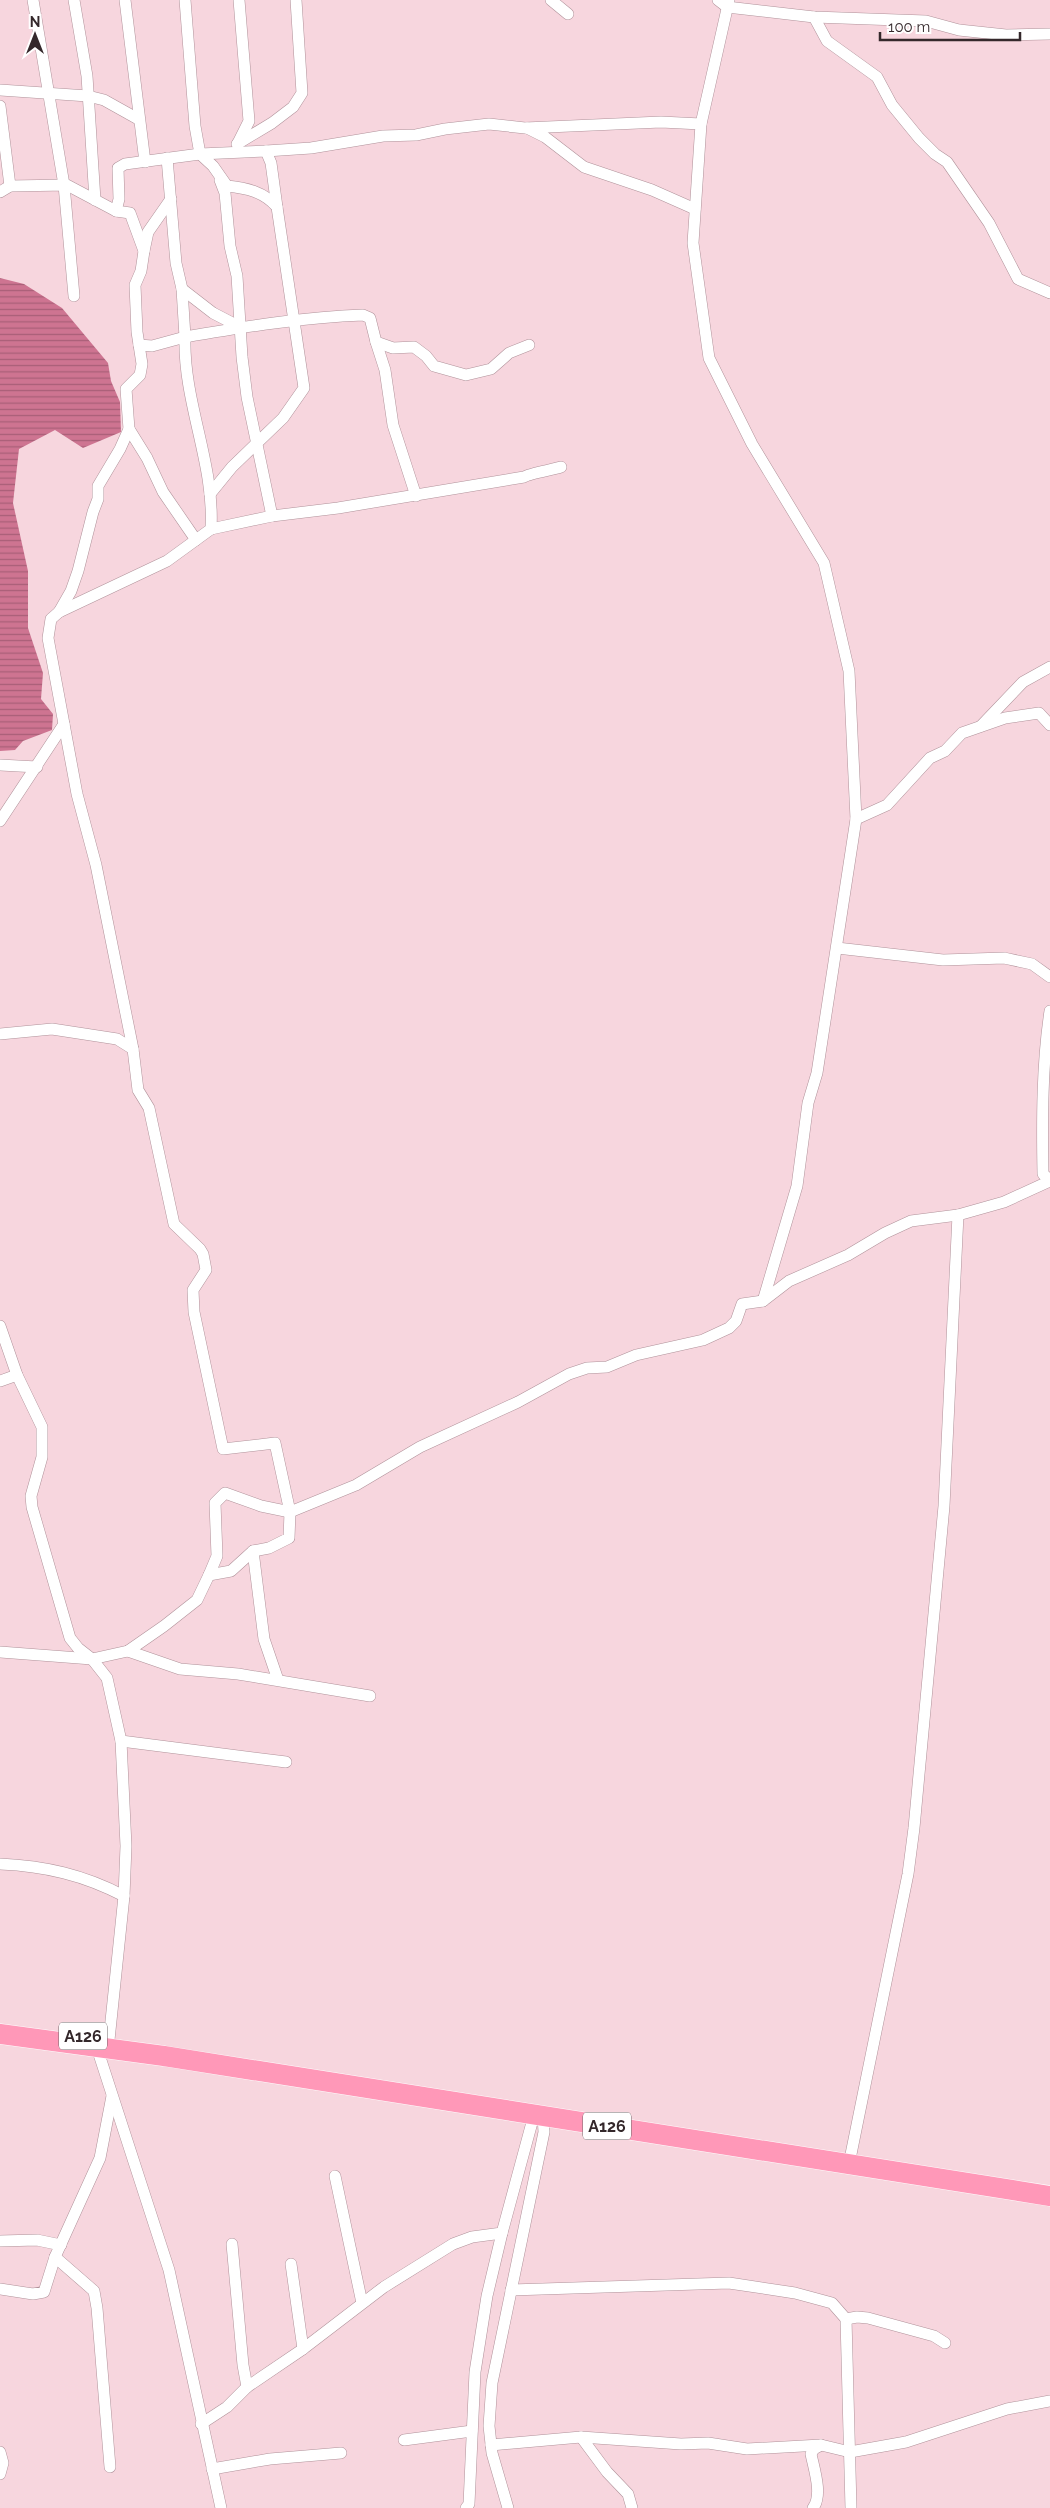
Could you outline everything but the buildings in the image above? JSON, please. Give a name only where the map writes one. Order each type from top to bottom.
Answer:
[{"type":"highway","name":"A126","points":[[0,2022],[103,2044]]},
{"type":"highway","name":"A126","points":[[0,2034],[141,2047],[164,2056],[1050,2196]]},
{"type":"street","points":[[33,0],[64,186],[74,296]]},
{"type":"street","points":[[74,0],[87,76],[95,200]]},
{"type":"street","points":[[125,0],[138,119],[145,162]]},
{"type":"street","points":[[185,0],[195,126],[200,154],[208,160],[228,186],[249,188],[272,201],[277,207]]},
{"type":"street","points":[[237,144],[249,120],[239,0]]},
{"type":"street","points":[[221,152],[272,123],[293,107],[302,93],[300,27],[296,0]]},
{"type":"street","points":[[551,0],[568,14]]},
{"type":"street","points":[[718,0],[728,4],[814,17],[926,21],[959,30],[1006,35],[1050,34]]},
{"type":"street","points":[[728,4],[701,124],[693,243],[709,358],[752,444],[824,563],[849,671],[856,819],[817,1073],[808,1103],[797,1186],[763,1301]]},
{"type":"street","points":[[814,17],[827,41],[877,77],[892,104],[918,138],[934,154],[947,162],[989,222],[1020,281],[1050,293]]},
{"type":"street","points":[[0,90],[88,96],[104,100],[138,119]]},
{"type":"street","points":[[0,106],[5,189],[64,186],[116,211],[130,213],[144,251]]},
{"type":"street","points":[[116,211],[119,199],[118,168],[125,164],[221,152],[311,148],[383,136],[416,135],[445,129],[489,124],[525,128],[661,122],[701,124]]},
{"type":"street","points":[[525,128],[545,138],[584,167],[652,190],[696,209]]},
{"type":"street","points":[[210,494],[257,442],[283,418],[304,388],[271,163],[266,151]]},
{"type":"street","points":[[167,158],[176,263],[182,289],[185,337],[184,361],[203,446],[212,512],[211,529]]},
{"type":"street","points":[[216,172],[225,193],[230,246],[237,276],[244,378],[272,516]]},
{"type":"street","points":[[171,199],[148,232],[141,272],[134,285],[142,364],[140,375],[126,389],[129,429],[147,458],[163,492],[196,540]]},
{"type":"street","points":[[182,289],[213,313],[240,327]]},
{"type":"street","points":[[139,345],[152,346],[185,337],[240,327],[294,322],[310,317],[363,315],[370,318],[385,370],[393,425],[416,496]]},
{"type":"street","points":[[376,342],[393,348],[414,347],[426,356],[434,366],[466,375],[491,370],[509,353],[529,345]]},
{"type":"street","points":[[59,612],[71,591],[78,571],[98,499],[98,486],[120,449],[129,429]]},
{"type":"street","points":[[209,1576],[231,1571],[252,1551],[269,1548],[290,1538],[290,1512],[275,1443],[224,1449],[194,1312],[193,1290],[206,1270],[204,1254],[174,1224],[149,1108],[138,1090],[133,1049],[96,865],[77,794],[48,638],[51,619],[59,612],[167,561],[211,529],[272,516],[416,496],[456,487],[524,477],[528,474],[538,474],[562,468]]},
{"type":"street","points":[[981,726],[997,707],[1024,682],[1050,667]]},
{"type":"street","points":[[856,819],[887,805],[930,758],[945,751],[962,733],[1005,718],[1039,713],[1050,725]]},
{"type":"street","points":[[0,821],[64,724]]},
{"type":"street","points":[[0,765],[37,767]]},
{"type":"street","points":[[837,948],[943,960],[1004,958],[1032,964],[1050,977]]},
{"type":"street","points":[[0,1652],[92,1659],[128,1651],[197,1600],[217,1556],[215,1503],[226,1493],[261,1506],[290,1512],[356,1485],[420,1447],[518,1402],[569,1374],[587,1368],[607,1367],[636,1355],[703,1340],[729,1328],[736,1321],[742,1304],[763,1301],[789,1280],[848,1255],[911,1221],[958,1215],[1004,1202],[1050,1180],[1043,1174],[1043,1145],[1046,1039],[1050,1010]]},
{"type":"street","points":[[0,1034],[52,1029],[117,1039],[133,1049]]},
{"type":"street","points":[[849,2164],[908,1874],[914,1828],[944,1506],[958,1215]]},
{"type":"street","points":[[0,1326],[17,1375],[42,1427],[42,1457],[31,1496],[34,1517],[70,1638],[78,1648],[92,1659],[107,1678],[121,1740],[126,1846],[124,1896],[103,2044],[112,2094],[169,2270],[201,2424],[221,2508]]},
{"type":"street","points":[[0,1381],[17,1375]]},
{"type":"street","points":[[252,1551],[264,1639],[278,1680]]},
{"type":"street","points":[[128,1651],[180,1669],[278,1680],[370,1696]]},
{"type":"street","points":[[121,1740],[286,1762]]},
{"type":"street","points":[[0,1864],[31,1865],[78,1875],[124,1896]]},
{"type":"street","points":[[0,2288],[33,2294],[44,2292],[55,2257],[100,2158],[112,2094]]},
{"type":"street","points":[[466,2508],[468,2504],[475,2372],[487,2296],[502,2233],[539,2116]]},
{"type":"street","points":[[508,2508],[491,2445],[489,2426],[492,2382],[544,2132],[539,2116]]},
{"type":"street","points":[[334,2176],[362,2304]]},
{"type":"street","points":[[201,2424],[227,2407],[247,2387],[303,2349],[384,2287],[453,2244],[472,2237],[502,2233]]},
{"type":"street","points":[[0,2241],[37,2240],[61,2245]]},
{"type":"street","points":[[232,2244],[243,2365],[247,2387]]},
{"type":"street","points":[[55,2257],[94,2291],[110,2467]]},
{"type":"street","points":[[291,2264],[303,2349]]},
{"type":"street","points":[[511,2290],[729,2283],[795,2293],[832,2304],[846,2319],[851,2508]]},
{"type":"street","points":[[846,2319],[857,2317],[881,2322],[934,2336],[945,2343]]},
{"type":"street","points":[[491,2445],[581,2437],[681,2444],[708,2443],[747,2448],[821,2445],[850,2452],[906,2442],[1007,2409],[1050,2401]]},
{"type":"street","points":[[404,2440],[472,2431]]},
{"type":"street","points":[[581,2437],[607,2472],[628,2494],[632,2508]]},
{"type":"street","points":[[813,2508],[816,2504],[817,2489],[811,2454],[821,2445]]},
{"type":"street","points":[[0,2452],[2,2463],[0,2474]]},
{"type":"street","points":[[212,2469],[270,2459],[341,2453]]},
{"type":"shaded area","points":[[0,278],[24,284],[62,308],[108,363],[111,381],[120,402],[121,432],[83,448],[55,430],[19,449],[13,503],[28,571],[28,628],[43,673],[41,699],[53,714],[52,730],[23,741],[15,750],[0,751]]}]
